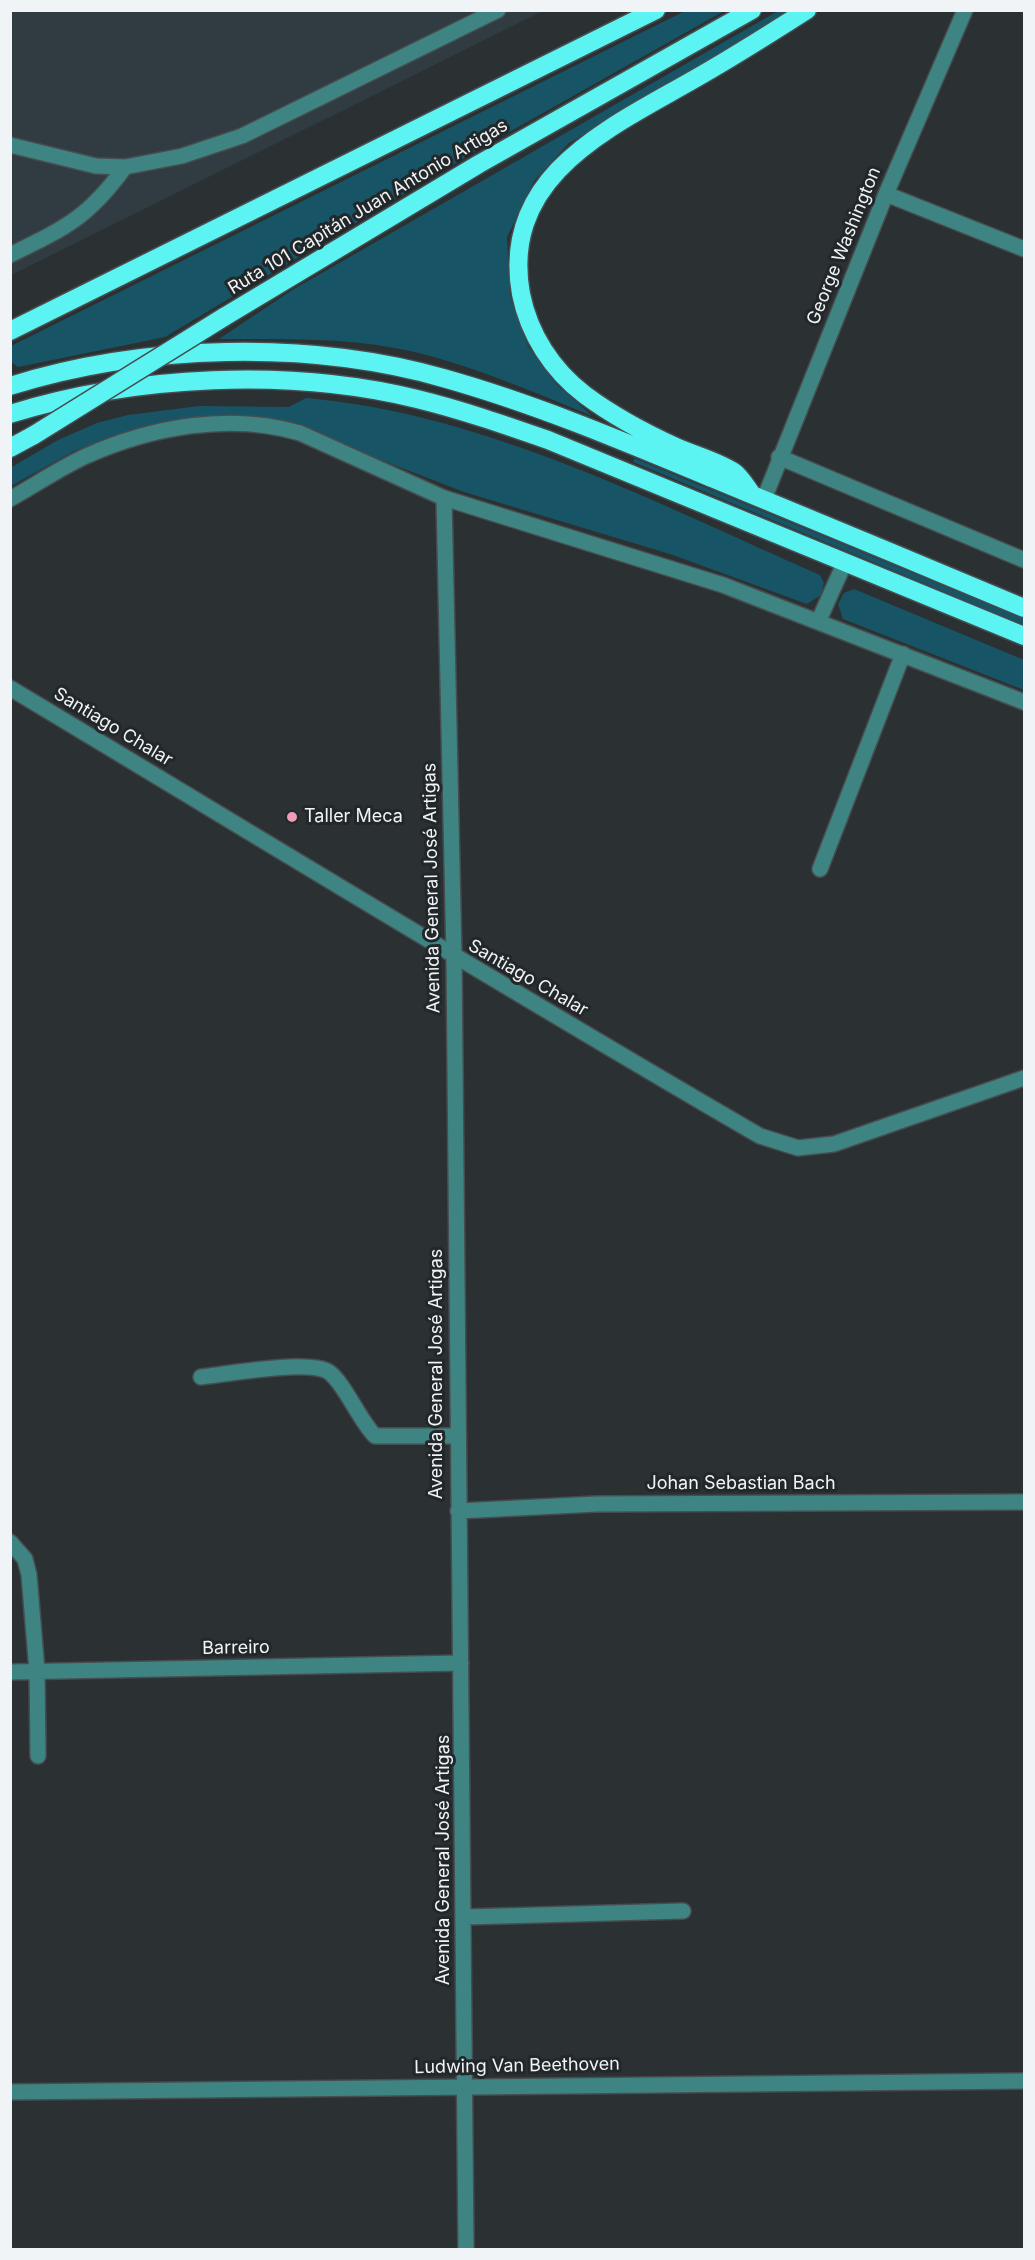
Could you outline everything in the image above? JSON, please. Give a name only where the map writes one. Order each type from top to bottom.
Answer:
[{"type":"highway","name":"Ruta 101 Capitán Juan Antonio Artigas","points":[[10,331],[656,10]]},
{"type":"highway","name":"Ruta 101 Capitán Juan Antonio Artigas","points":[[10,448],[479,164],[752,10]]},
{"type":"highway","points":[[758,497],[735,472],[674,446],[621,417],[585,395],[557,370],[542,348],[523,305],[519,278],[521,250],[531,208],[555,172],[571,155],[599,133],[731,58],[807,10]]},
{"type":"highway","points":[[10,386],[124,361],[257,352],[368,362],[441,377],[565,418],[1024,608]]},
{"type":"highway","points":[[10,414],[39,405],[169,383],[225,380],[293,381],[359,388],[454,409],[537,436],[1024,636]]},
{"type":"street","points":[[10,145],[68,161],[125,167],[182,156],[242,136],[498,10]]},
{"type":"street","name":"George Washington","points":[[758,497],[779,457],[886,194],[965,10]]},
{"type":"street","points":[[10,255],[68,226],[102,197],[125,167]]},
{"type":"street","points":[[886,194],[1024,249]]},
{"type":"street","points":[[10,499],[85,457],[145,433],[228,423],[274,426],[300,433],[444,498],[723,585],[819,620],[1024,702]]},
{"type":"street","points":[[779,457],[1024,560]]},
{"type":"street","name":"Avenida General José Artigas","points":[[444,498],[454,957],[457,1436],[465,1917],[463,2086],[466,2250]]},
{"type":"street","points":[[819,620],[845,562]]},
{"type":"street","points":[[820,868],[903,654]]},
{"type":"street","name":"Santiago Chalar","points":[[10,688],[329,878],[454,957],[760,1136],[798,1148],[834,1144],[1024,1078]]},
{"type":"street","points":[[201,1377],[309,1365],[330,1372],[364,1424],[375,1436],[457,1436]]},
{"type":"street","name":"Johan Sebastian Bach","points":[[458,1511],[597,1504],[1024,1502]]},
{"type":"street","points":[[10,1542],[26,1559],[37,1671],[38,1756]]},
{"type":"street","name":"Barreiro","points":[[10,1672],[461,1663]]},
{"type":"street","points":[[465,1917],[683,1911]]},
{"type":"street","name":"Ludwing Van Beethoven","points":[[10,2092],[1024,2080]]},
{"type":"shaded area","points":[[11,11],[543,11],[11,275]]},
{"type":"shaded area","points":[[685,11],[724,11],[479,149],[165,337],[18,367],[11,362],[11,346]]},
{"type":"shaded area","points":[[778,11],[796,11],[569,143],[534,181],[507,237],[510,296],[528,346],[556,384],[592,416],[483,373],[438,358],[391,347],[343,341],[219,339],[294,289]]},
{"type":"shaded area","points":[[306,398],[373,407],[439,422],[504,442],[569,466],[820,575],[824,583],[821,595],[807,604],[670,554],[464,492],[288,424],[198,418],[139,428],[74,451],[11,486],[10,468],[58,440],[97,423],[128,415],[199,406],[289,407]]},
{"type":"shaded area","points":[[634,458],[1024,619],[1024,625],[633,462]]},
{"type":"shaded area","points":[[854,589],[1024,660],[1024,690],[843,619],[838,604],[844,593]]},
{"type":"place","name":"Taller Meca","points":[[292,817]]}]
